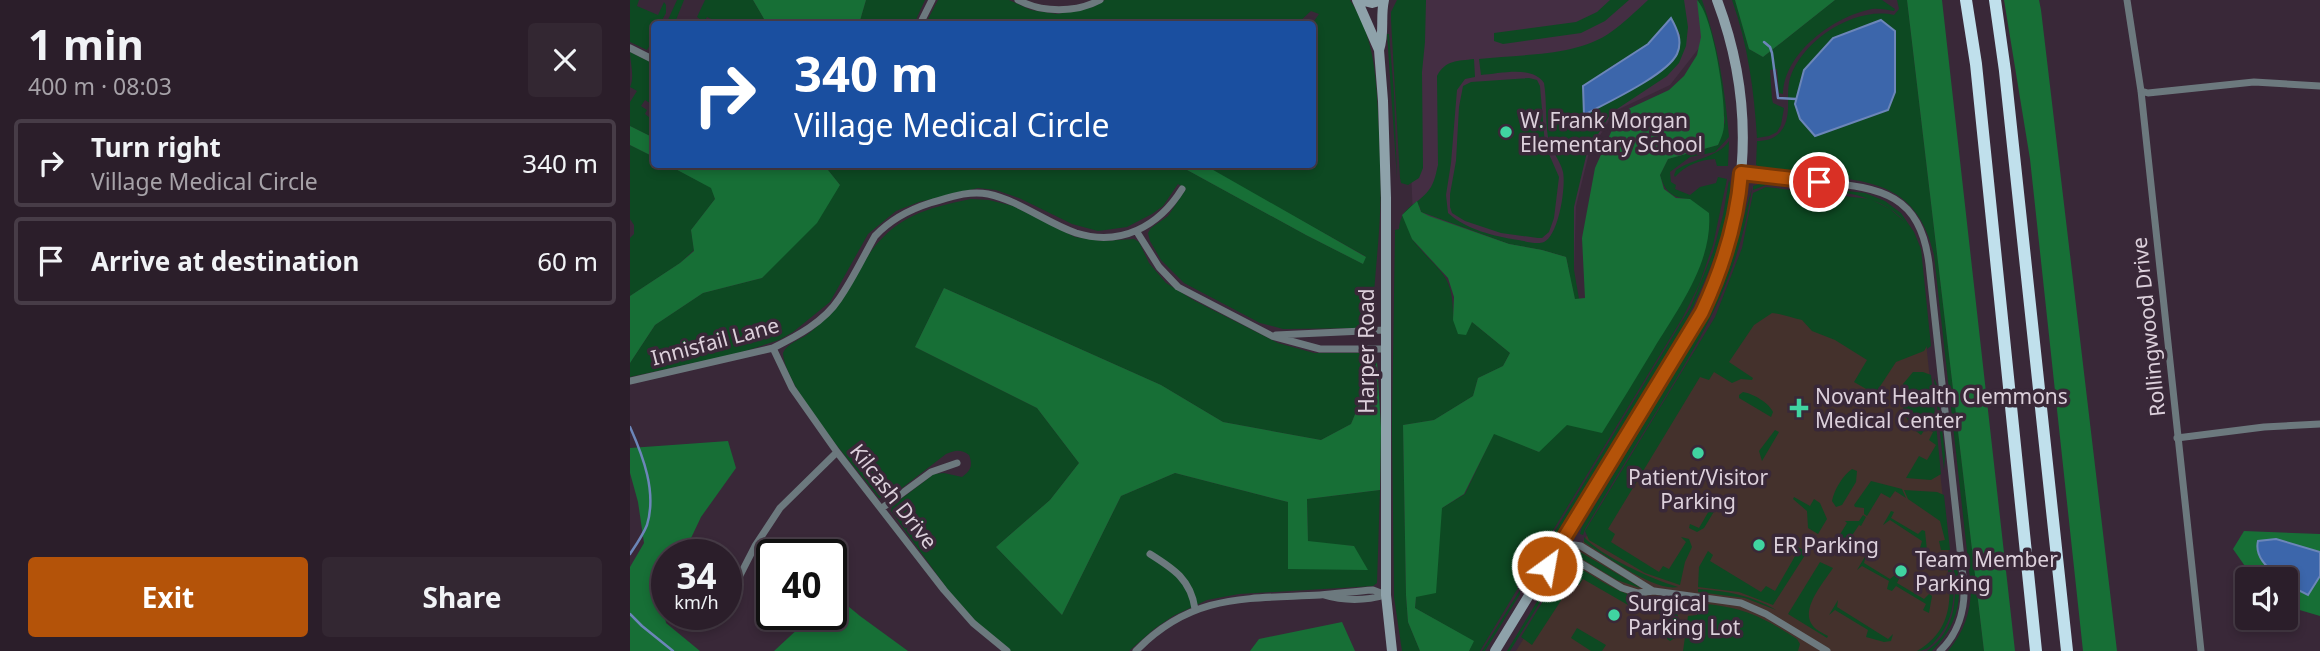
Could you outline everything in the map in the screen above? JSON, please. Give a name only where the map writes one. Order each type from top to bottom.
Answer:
[{"type":"highway","points":[[1966,0],[1976,64],[2036,651]]},
{"type":"highway","points":[[1995,0],[2005,71],[2067,651]]},
{"type":"main road","points":[[1358,0],[1372,4],[1383,0]]},
{"type":"main road","name":"Harper Road","points":[[1358,0],[1379,50],[1386,173],[1385,595],[1392,651]]},
{"type":"main road","name":"Harper Road","points":[[1379,50],[1383,38],[1383,0]]},
{"type":"main road","points":[[1495,651],[1702,312],[1718,276],[1739,200],[1743,131],[1735,57],[1717,0]]},
{"type":"street","points":[[922,21],[932,0]]},
{"type":"street","points":[[1018,0],[1037,7],[1065,9],[1081,8],[1100,0]]},
{"type":"street","name":"Rollingwood Drive","points":[[2127,0],[2141,91],[2201,651]]},
{"type":"street","points":[[630,48],[651,58]]},
{"type":"street","points":[[2141,91],[2148,93],[2254,82],[2320,86]]},
{"type":"street","points":[[1741,173],[1875,190],[1904,207],[1922,233],[1929,264],[1965,597],[1959,623],[1940,651]]},
{"type":"street","points":[[1182,189],[1165,212],[1137,232],[1159,267],[1178,287],[1272,335],[1320,349],[1385,349]]},
{"type":"street","name":"Innisfail Lane","points":[[630,381],[773,348],[794,338],[838,302],[875,236],[898,217],[918,207],[969,193],[985,193],[1012,201],[1077,233],[1110,236],[1137,232]]},
{"type":"street","points":[[1272,335],[1385,331]]},
{"type":"street","points":[[1338,332],[1338,349]]},
{"type":"street","name":"Kilcash Drive","points":[[773,348],[792,388],[837,452],[959,607],[973,623],[1007,651]]},
{"type":"street","points":[[2177,438],[2264,427],[2320,424]]},
{"type":"street","points":[[742,571],[780,508],[837,452]]},
{"type":"street","points":[[882,508],[931,472],[957,463]]},
{"type":"street","points":[[1562,543],[1569,556],[1622,588],[1638,593],[1654,591],[1722,599],[1747,605],[1778,620],[1827,651]]},
{"type":"street","points":[[1562,543],[1581,546],[1654,591]]},
{"type":"street","points":[[1150,554],[1178,571],[1193,597],[1195,609]]},
{"type":"street","points":[[1136,651],[1153,633],[1195,609],[1227,600],[1373,590],[1385,595]]},
{"type":"shaded area","name":"W. Frank Morgan Elementary School","points":[[1410,0],[1697,0],[1706,39],[1670,85],[1615,111],[1589,153],[1576,206],[1574,270],[1413,216],[1404,15]]},
{"type":"shaded area","name":"Novant Health Clemmons Medical Center","points":[[1738,276],[1926,343],[1953,591],[1945,627],[1920,651],[1516,651],[1721,317]]},
{"type":"green space","points":[[630,0],[639,0],[637,6],[658,15],[664,2],[666,13],[662,21],[651,21],[651,43],[647,50],[630,42]]},
{"type":"green space","points":[[677,0],[684,0],[677,21],[667,21]]},
{"type":"green space","points":[[705,0],[753,0],[765,21],[716,21],[707,17],[703,21],[697,17]]},
{"type":"green space","points":[[753,0],[866,0],[860,21],[765,21]]},
{"type":"green space","points":[[866,0],[925,0],[915,21],[860,21]]},
{"type":"green space","points":[[938,0],[1009,0],[1031,10],[1057,14],[1093,7],[1105,0],[1350,0],[1368,40],[1377,98],[1380,202],[1373,322],[1363,328],[1283,329],[1260,323],[1184,283],[1161,260],[1148,233],[1168,216],[1186,189],[1178,184],[1163,206],[1152,214],[1127,227],[1098,231],[1072,224],[1019,198],[996,190],[978,188],[919,202],[896,211],[868,234],[830,302],[779,340],[739,353],[630,377],[630,363],[655,325],[703,293],[762,278],[840,185],[826,168],[1183,168],[1363,264],[1365,256],[1207,168],[1316,168],[1314,21],[1319,14],[1311,11],[1300,21],[928,19]]},
{"type":"green space","points":[[1397,0],[1426,0],[1422,72],[1423,168],[1419,178],[1408,185],[1401,183],[1400,178],[1391,20],[1391,12]]},
{"type":"green space","points":[[1610,0],[1629,0],[1605,21],[1581,33],[1503,44],[1494,41],[1494,33],[1576,22],[1597,12]]},
{"type":"green space","points":[[1648,0],[1684,0],[1688,27],[1686,46],[1679,63],[1667,76],[1611,113],[1587,152],[1574,207],[1574,270],[1579,299],[1575,300],[1566,257],[1509,244],[1421,212],[1419,205],[1412,239],[1448,282],[1453,320],[1472,322],[1510,353],[1503,366],[1478,378],[1473,396],[1434,420],[1403,425],[1408,622],[1420,651],[1402,651],[1394,597],[1392,425],[1395,230],[1399,229],[1400,221],[1407,210],[1431,187],[1438,165],[1437,76],[1448,64],[1474,59],[1475,77],[1465,79],[1457,90],[1446,195],[1448,213],[1472,228],[1490,234],[1531,243],[1544,242],[1554,230],[1564,179],[1562,167],[1548,137],[1544,83],[1539,77],[1524,72],[1481,75],[1479,59],[1548,53],[1582,46],[1611,32]],"holes":[[[1671,18],[1680,35],[1678,53],[1606,70],[1648,44]]]},
{"type":"green space","points":[[1697,0],[1708,23],[1717,59],[1723,96],[1723,130],[1718,145],[1668,159],[1660,175],[1664,189],[1676,198],[1690,199],[1709,213],[1705,250],[1692,285],[1602,433],[1567,425],[1539,452],[1494,434],[1464,494],[1442,508],[1436,593],[1416,597],[1415,608],[1474,641],[1469,651],[1420,651],[1408,622],[1403,425],[1434,420],[1473,396],[1478,378],[1503,366],[1510,353],[1472,322],[1466,335],[1458,334],[1453,320],[1454,297],[1448,278],[1412,239],[1402,215],[1417,201],[1421,212],[1429,216],[1509,244],[1566,257],[1575,299],[1585,298],[1582,238],[1595,168],[1616,121],[1626,110],[1669,90],[1684,76],[1697,55],[1701,37]]},
{"type":"green space","points":[[1698,0],[1702,0],[1717,50],[1729,137],[1715,152],[1690,157],[1670,172],[1675,189],[1690,195],[1700,187],[1716,183],[1718,177],[1727,179],[1713,245],[1699,285],[1683,317],[1524,578],[1516,585],[1518,588],[1480,651],[1469,651],[1473,641],[1415,608],[1442,508],[1465,494],[1494,433],[1539,452],[1690,199],[1670,193],[1664,186],[1660,175],[1668,159],[1718,145],[1725,122],[1718,63],[1711,34]]},
{"type":"green space","points":[[1732,0],[1735,0],[1749,49],[1763,57],[1835,0],[1882,0],[1895,9],[1872,9],[1858,13],[1843,19],[1814,38],[1792,64],[1783,94],[1779,93],[1777,69],[1770,70],[1773,103],[1784,108],[1781,125],[1777,132],[1757,138],[1749,68]]},
{"type":"green space","points":[[1735,0],[1835,0],[1763,57],[1749,49]]},
{"type":"green space","points":[[1897,0],[1907,0],[1984,651],[1948,651],[1966,621],[1971,587],[1934,255],[1926,230],[1915,211],[1884,188],[1845,178],[1771,171],[1756,165],[1757,141],[1773,138],[1785,125],[1790,78],[1806,51],[1818,39],[1847,21],[1863,16],[1894,15],[1899,9]]},
{"type":"green space","points":[[1907,0],[1942,0],[2015,651],[1984,651]]},
{"type":"green space","points":[[2004,0],[2039,0],[2041,10],[2117,651],[2083,651],[2030,159]]},
{"type":"green space","points":[[1387,34],[1394,94],[1397,178]]},
{"type":"green space","points":[[630,52],[651,62],[651,101],[650,103],[645,100],[641,106],[647,110],[645,114],[651,119],[651,136],[630,126],[630,102],[637,91],[630,87]]},
{"type":"green space","points":[[1529,78],[1537,80],[1540,86],[1545,145],[1559,177],[1554,218],[1549,232],[1542,238],[1501,233],[1465,221],[1452,213],[1450,207],[1463,86],[1471,82]]},
{"type":"green space","points":[[630,126],[651,136],[651,156],[630,145]]},
{"type":"green space","points":[[1729,141],[1728,166],[1717,166],[1715,159],[1704,161],[1688,166],[1675,177],[1676,170],[1718,151]]},
{"type":"green space","points":[[630,145],[651,156],[651,168],[674,168],[712,188],[715,199],[691,230],[694,250],[680,263],[630,296],[630,238],[634,234],[634,225],[630,219]]},
{"type":"green space","points":[[674,168],[826,168],[840,185],[817,223],[762,278],[703,293],[655,325],[630,363],[630,296],[694,251],[691,230],[715,199],[711,188]]},
{"type":"green space","points":[[1183,168],[1210,168],[1366,257],[1363,264]]},
{"type":"green space","points":[[1729,180],[1731,194],[1722,234],[1687,320],[1532,575],[1527,577],[1690,308],[1713,252]]},
{"type":"green space","points":[[1766,182],[1865,193],[1885,201],[1901,213],[1914,232],[1921,249],[1931,346],[1896,362],[1875,394],[1854,382],[1867,360],[1835,340],[1812,331],[1802,320],[1772,313],[1754,325],[1729,362],[1753,378],[1752,380],[1741,379],[1732,383],[1714,372],[1709,380],[1700,377],[1608,529],[1615,534],[1611,542],[1659,572],[1663,566],[1669,569],[1686,542],[1681,537],[1689,539],[1692,547],[1685,562],[1680,585],[1645,573],[1589,540],[1585,531],[1715,317],[1742,248],[1753,193],[1766,187],[1868,199],[1840,192],[1766,185],[1753,190],[1753,186]]},
{"type":"green space","points":[[1752,188],[1738,250],[1717,304],[1675,381],[1583,535],[1580,534],[1709,316],[1729,270]]},
{"type":"green space","points":[[971,199],[1013,206],[1075,237],[1103,241],[1134,239],[1139,242],[1149,263],[1166,283],[1195,301],[1278,343],[1314,353],[1369,353],[1375,356],[1377,362],[1351,424],[1321,440],[1223,422],[1161,385],[944,288],[915,347],[1037,408],[1079,463],[1050,500],[996,547],[1062,615],[1121,496],[1175,473],[1288,502],[1289,569],[1354,546],[1308,542],[1307,499],[1380,490],[1377,583],[1373,586],[1239,594],[1207,600],[1173,616],[1129,651],[1010,651],[978,624],[951,594],[891,511],[892,506],[934,474],[962,477],[970,467],[969,455],[958,451],[946,454],[889,498],[879,498],[808,407],[787,368],[783,353],[836,308],[874,247],[897,225],[937,207]]},
{"type":"green space","points":[[944,288],[1161,385],[1223,422],[1321,440],[1351,424],[1377,362],[1381,428],[1380,490],[1307,499],[1308,541],[1354,546],[1368,570],[1288,569],[1288,502],[1175,473],[1121,496],[1062,615],[996,547],[1050,500],[1079,463],[1037,408],[915,347]]},
{"type":"green space","points":[[1913,372],[1931,375],[1941,474],[1931,480],[1906,478],[1919,456],[1927,460],[1936,445],[1929,440],[1933,432],[1926,428],[1921,435],[1904,412],[1903,384]]},
{"type":"green space","points":[[1934,378],[1945,455],[1944,470]]},
{"type":"green space","points":[[1743,392],[1768,405],[1773,412],[1771,417],[1739,398]]},
{"type":"green space","points":[[1775,430],[1779,432],[1762,461],[1759,451]]},
{"type":"green space","points":[[728,441],[736,468],[701,517],[691,539],[651,539],[651,630],[674,630],[700,651],[630,651],[630,567],[644,543],[638,502],[630,473],[630,448]]},
{"type":"green space","points":[[1852,469],[1857,471],[1856,482],[1842,505],[1836,507],[1832,501],[1835,492]]},
{"type":"green space","points":[[1871,481],[1902,489],[1906,498],[1895,491],[1890,498],[1881,493],[1867,516],[1864,514],[1864,508],[1854,505]]},
{"type":"green space","points":[[1904,490],[1937,492],[1944,495],[1950,550],[1941,550],[1939,541],[1945,540],[1940,521],[1908,499]]},
{"type":"green space","points":[[1717,497],[1718,505],[1704,528],[1697,532],[1689,528],[1690,524],[1699,528]]},
{"type":"green space","points":[[1794,497],[1810,506],[1814,499],[1820,503],[1827,519],[1818,534],[1808,528],[1807,511]]},
{"type":"green space","points":[[1891,511],[1894,512],[1891,518],[1918,534],[1922,530],[1925,531],[1927,551],[1920,548],[1922,541],[1890,520],[1883,525]]},
{"type":"green space","points":[[1863,515],[1866,517],[1861,526],[1859,525],[1843,549],[1834,544],[1847,523],[1845,521],[1859,521]]},
{"type":"green space","points":[[2244,531],[2320,534],[2320,616],[2298,610],[2298,567],[2246,567],[2233,549]]},
{"type":"green space","points":[[1584,537],[1615,559],[1678,587],[1656,584],[1643,578],[1584,542]]},
{"type":"green space","points":[[1794,545],[1807,552],[1773,605],[1739,592],[1698,587],[1699,567],[1708,551],[1713,555],[1710,561],[1761,592],[1766,586],[1775,591],[1798,551]]},
{"type":"green space","points":[[1575,549],[1640,588],[1617,580],[1574,554]]},
{"type":"green space","points":[[1866,555],[1864,563],[1890,579],[1896,574],[1900,577],[1897,583],[1924,599],[1929,594],[1932,596],[1929,613],[1923,610],[1926,604],[1896,586],[1892,591],[1887,589],[1889,581],[1862,566],[1857,570]]},
{"type":"green space","points":[[1951,560],[1954,592],[1948,622],[1932,645],[1917,651],[1936,635],[1946,616],[1949,605],[1948,570],[1941,569],[1940,566]]},
{"type":"green space","points":[[1953,561],[1959,582],[1957,611],[1945,636],[1932,651],[1927,651],[1945,632],[1950,622],[1955,599]]},
{"type":"green space","points":[[1567,562],[1617,590],[1637,597],[1672,602],[1679,606],[1679,610],[1654,609],[1633,602],[1628,605],[1583,579],[1579,585],[1573,582],[1532,645],[1521,637]]},
{"type":"green space","points":[[1820,562],[1833,568],[1814,596],[1809,619],[1815,628],[1828,636],[1827,638],[1788,614]]},
{"type":"green space","points":[[1564,563],[1510,651],[1507,651],[1558,567]]},
{"type":"green space","points":[[1698,589],[1739,595],[1776,610],[1745,598],[1698,592]]},
{"type":"green space","points":[[1520,590],[1485,651],[1482,651]]},
{"type":"green space","points":[[1838,600],[1837,607],[1888,639],[1893,634],[1891,641],[1866,637],[1868,630],[1835,610],[1829,615]]},
{"type":"green space","points":[[1698,603],[1727,607],[1761,618],[1797,639],[1800,644],[1798,651],[1683,651],[1688,616],[1697,615]]},
{"type":"green space","points":[[847,605],[908,651],[774,651],[797,630],[847,630]]},
{"type":"green space","points":[[1633,605],[1677,614],[1675,638],[1670,641],[1667,639],[1669,616],[1640,610]]},
{"type":"green space","points":[[1342,622],[1355,651],[1250,651],[1259,639]]},
{"type":"green space","points":[[1577,628],[1606,645],[1602,651],[1591,651],[1571,638]]},
{"type":"water","points":[[1671,18],[1679,44],[1677,54],[1671,62],[1635,88],[1584,115],[1583,86],[1648,44]]},
{"type":"water","points":[[1881,20],[1895,31],[1895,92],[1888,110],[1815,136],[1800,119],[1795,104],[1804,70],[1833,38]]},
{"type":"water","points":[[2276,539],[2320,552],[2320,576],[2308,595],[2298,590],[2298,567],[2267,567],[2258,552],[2258,541]]},
{"type":"waterway","points":[[1764,42],[1772,53],[1778,98],[1796,99]]},
{"type":"waterway","points":[[630,427],[644,462],[650,500],[647,525],[630,554]]},
{"type":"waterway","points":[[630,614],[673,651]]},
{"type":"place","name":"W. Frank Morgan Elementary School","points":[[1506,132]]},
{"type":"place","name":"Novant Health Clemmons Medical Center","points":[[1799,408]]},
{"type":"place","name":"Patient/Visitor Parking","points":[[1698,453]]},
{"type":"place","name":"ER Parking","points":[[1759,545]]},
{"type":"place","name":"Team Member Parking","points":[[1901,571]]},
{"type":"place","name":"Surgical Parking Lot","points":[[1614,615]]},
{"type":"route","points":[[1547,566],[1702,312],[1718,276],[1731,236],[1739,200],[1741,173],[1819,182]]}]
